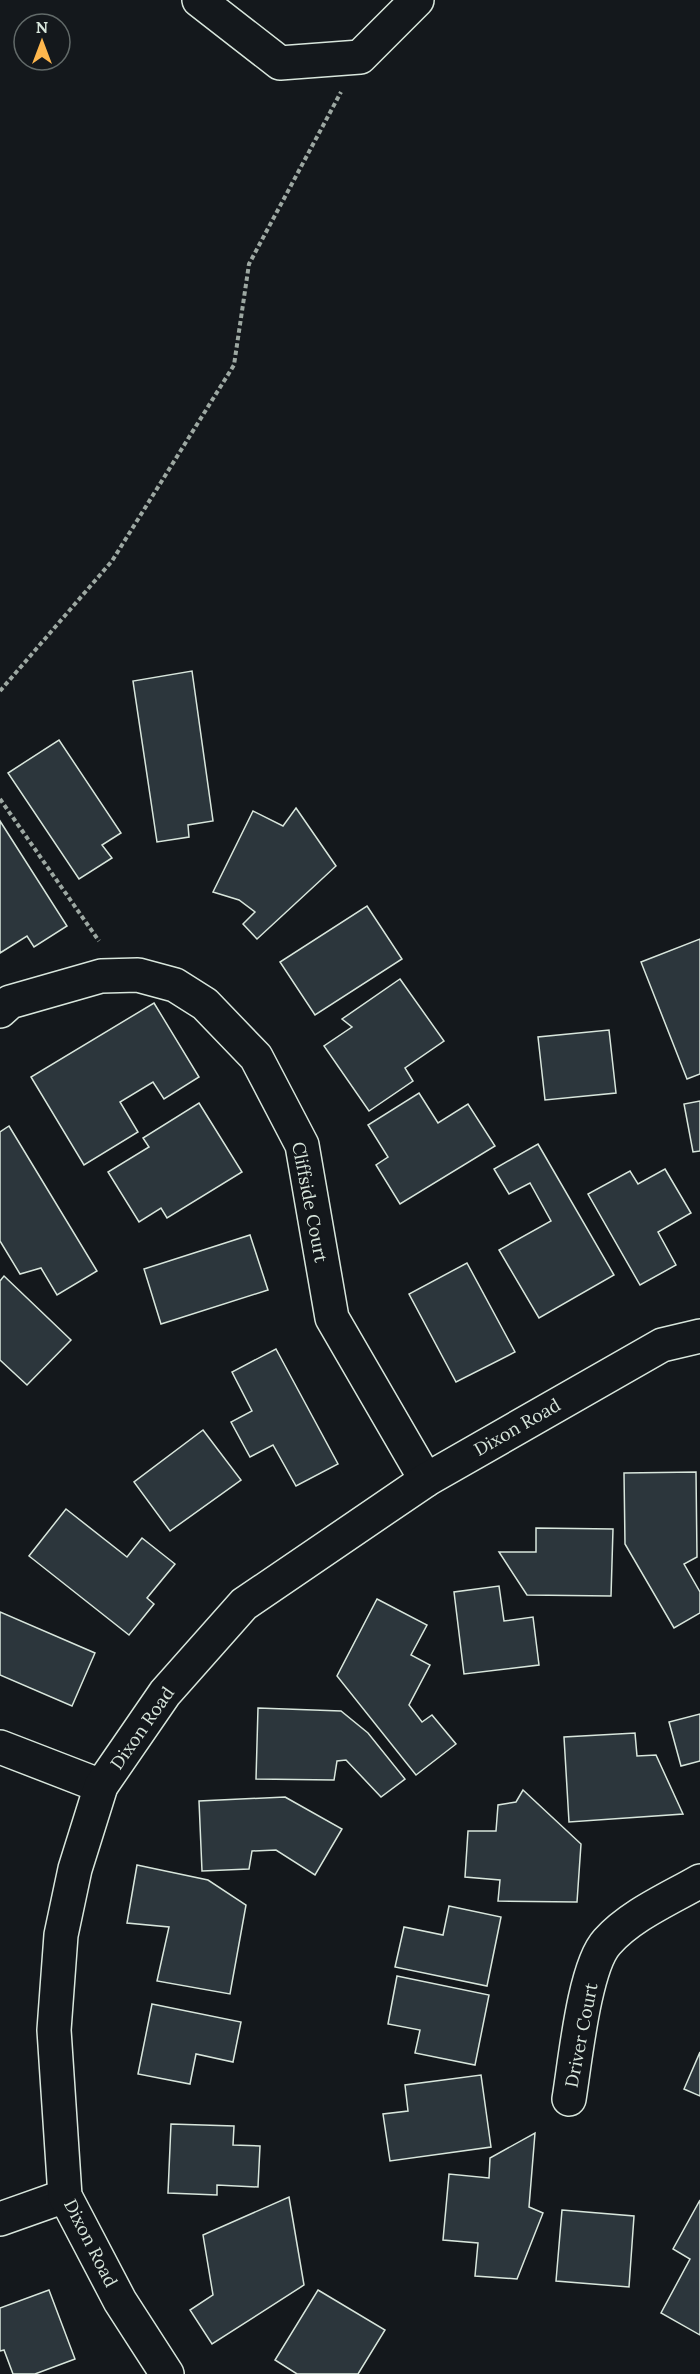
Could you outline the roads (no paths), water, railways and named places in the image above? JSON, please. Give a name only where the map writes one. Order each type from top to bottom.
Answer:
[{"type":"street","points":[[199,0],[280,63],[360,57],[417,0]]},
{"type":"street","name":"Cliffside Court","points":[[0,1011],[10,1002],[101,976],[138,975],[175,985],[205,1004],[256,1057],[302,1145],[332,1318],[426,1479]]},
{"type":"street","name":"Dixon Road","points":[[167,2374],[120,2301],[65,2196],[54,2030],[61,1935],[75,1869],[101,1786],[165,1693],[244,1604],[426,1479],[662,1345],[700,1336]]},
{"type":"street","points":[[0,1747],[101,1786]]},
{"type":"street","name":"Driver Court","points":[[569,2098],[588,1984],[606,1943],[640,1915],[700,1881]]},
{"type":"street","points":[[0,2219],[65,2196]]}]
